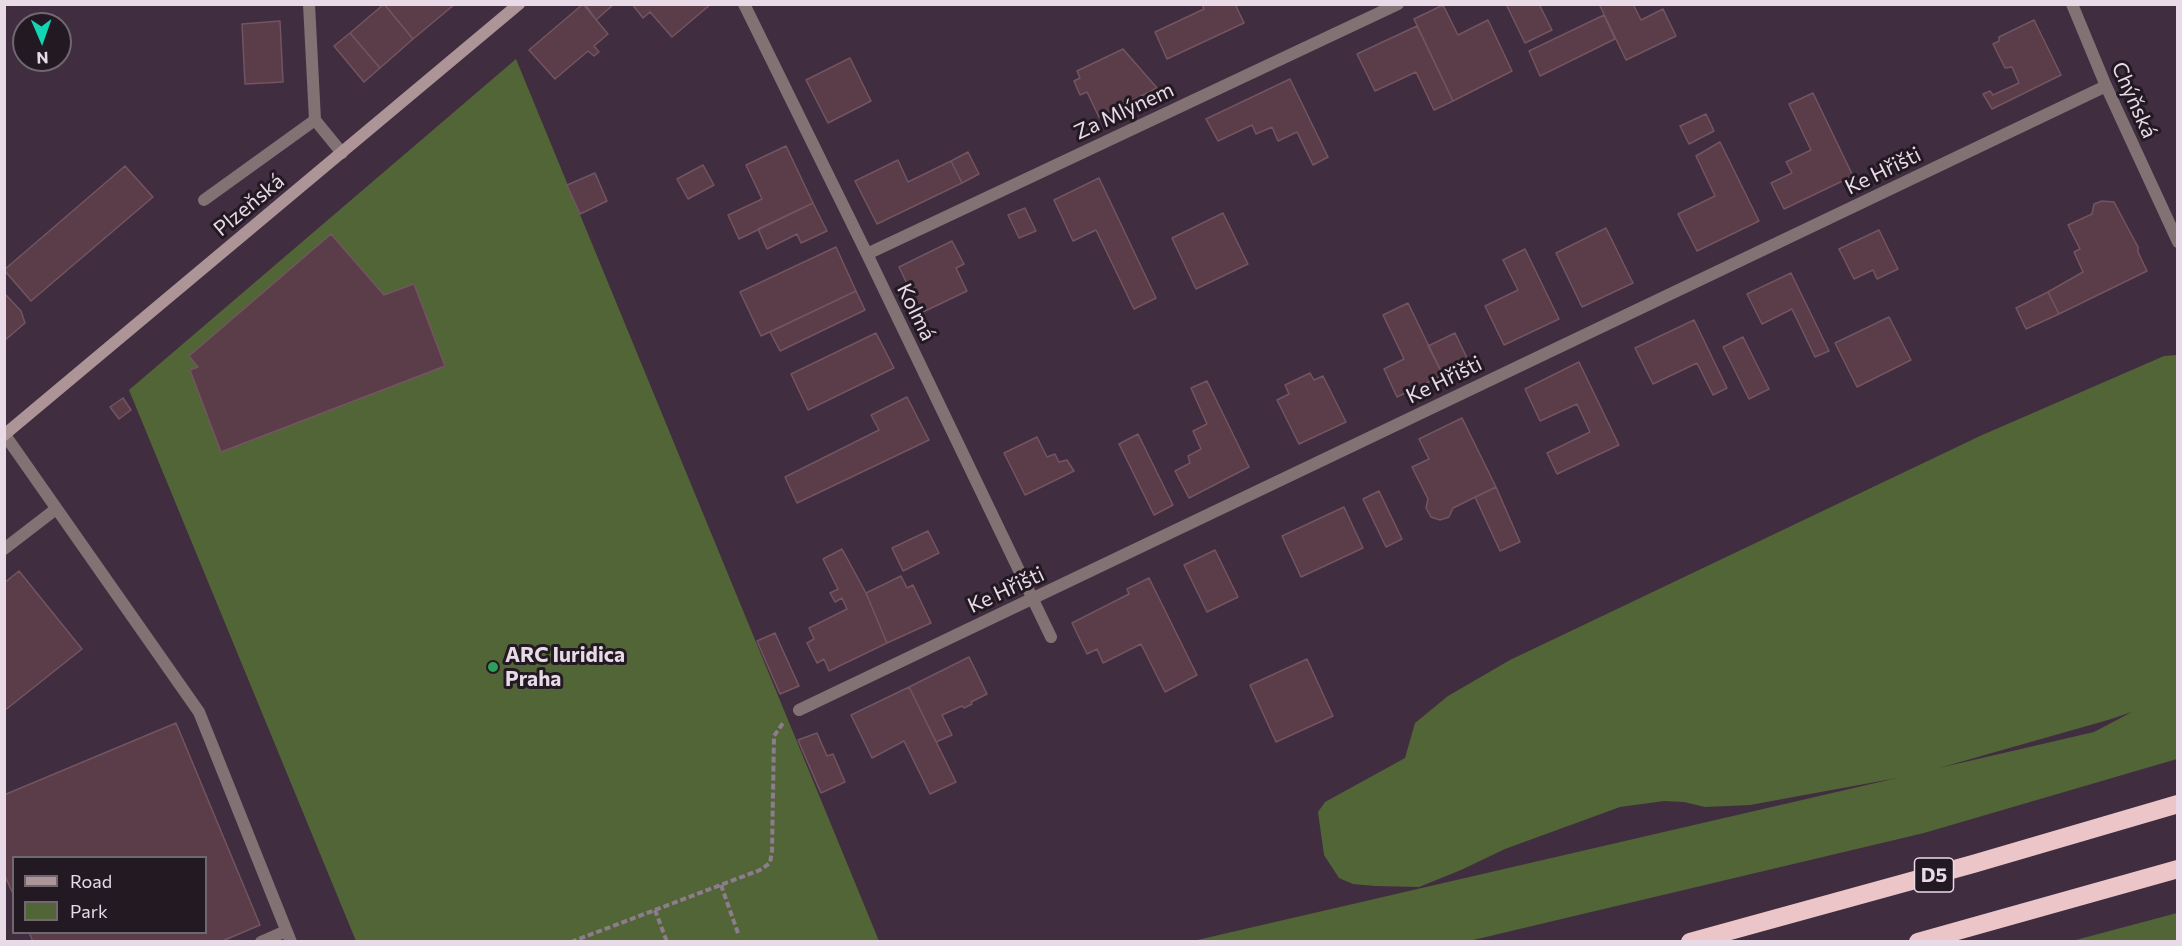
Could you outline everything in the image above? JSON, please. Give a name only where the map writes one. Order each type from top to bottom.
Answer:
[{"type":"highway","name":"D5","points":[[1690,942],[1973,864],[2178,804]]},
{"type":"highway","points":[[1918,942],[2178,869]]},
{"type":"main road","name":"Plzeňská","points":[[5,435],[519,4]]},
{"type":"street","points":[[309,4],[315,120],[342,153]]},
{"type":"street","name":"Kolmá","points":[[744,4],[1051,637]]},
{"type":"street","name":"Za Mlýnem","points":[[867,254],[1398,4]]},
{"type":"street","name":"Chýňská","points":[[2072,4],[2106,86],[2178,242]]},
{"type":"street","name":"Ke Hřišti","points":[[799,710],[2106,86]]},
{"type":"street","points":[[204,200],[315,120]]},
{"type":"street","points":[[5,435],[199,712],[289,936],[261,942]]},
{"type":"street","points":[[4,549],[56,510]]},
{"type":"path","points":[[571,942],[760,870],[770,863],[774,736],[787,717],[799,710]]},
{"type":"path","points":[[721,885],[739,936]]},
{"type":"path","points":[[655,910],[667,942]]},
{"type":"green space","points":[[516,59],[879,941],[356,941],[129,390]]},
{"type":"green space","points":[[2177,355],[2177,759],[1924,833],[1469,941],[1193,941],[1897,778],[1750,805],[1705,807],[1684,802],[1664,801],[1620,807],[1505,849],[1419,887],[1353,884],[1339,878],[1324,855],[1318,812],[1325,802],[1405,758],[1415,723],[1448,696],[1510,660],[1980,436],[2164,356]],"holes":[[[2132,712],[2094,732],[1939,768]]]},
{"type":"green space","points":[[2177,913],[2177,941],[2072,941]]},
{"type":"building","points":[[384,4],[455,4],[413,39]]},
{"type":"building","points":[[384,4],[413,39],[380,68],[350,33]]},
{"type":"building","points":[[583,4],[608,34],[594,46],[599,52],[594,56],[588,51],[555,79],[529,50]]},
{"type":"building","points":[[585,4],[614,4],[596,20]]},
{"type":"building","points":[[632,4],[711,4],[672,37],[650,12],[643,18]]},
{"type":"building","points":[[1202,4],[1235,4],[1244,23],[1167,59],[1155,32],[1204,9]]},
{"type":"building","points":[[1506,4],[1539,4],[1552,30],[1525,43]]},
{"type":"building","points":[[1599,4],[1633,4],[1641,20],[1663,9],[1676,36],[1626,60]]},
{"type":"building","points":[[1443,5],[1458,35],[1488,20],[1512,71],[1453,101],[1414,19]]},
{"type":"building","points":[[1604,15],[1615,39],[1540,76],[1529,51]]},
{"type":"building","points":[[2034,20],[2061,75],[1992,109],[1983,94],[1990,91],[1993,95],[2019,83],[2012,67],[2005,68],[1993,44],[1999,41],[1999,37]]},
{"type":"building","points":[[280,21],[283,82],[245,84],[242,24]]},
{"type":"building","points":[[1417,26],[1453,101],[1434,110],[1416,72],[1375,91],[1357,54]]},
{"type":"building","points":[[350,33],[380,68],[364,82],[334,46]]},
{"type":"building","points":[[1123,49],[1157,88],[1099,117],[1087,92],[1080,95],[1074,81],[1080,78],[1077,71]]},
{"type":"building","points":[[850,58],[871,101],[828,123],[806,80]]},
{"type":"building","points":[[1290,79],[1328,157],[1313,165],[1297,132],[1278,141],[1272,127],[1256,134],[1252,125],[1218,141],[1206,119]]},
{"type":"building","points":[[1813,93],[1853,176],[1784,209],[1771,183],[1792,173],[1786,162],[1811,150],[1789,104]]},
{"type":"building","points":[[1706,114],[1714,131],[1689,144],[1680,126]]},
{"type":"building","points":[[1720,142],[1759,221],[1697,251],[1678,214],[1715,196],[1696,156]]},
{"type":"building","points":[[786,146],[813,203],[739,239],[728,215],[762,199],[746,165]]},
{"type":"building","points":[[968,152],[979,174],[962,183],[951,161]]},
{"type":"building","points":[[898,160],[908,182],[951,161],[962,183],[877,224],[855,181]]},
{"type":"building","points":[[703,165],[714,185],[688,199],[677,179]]},
{"type":"building","points":[[125,166],[153,197],[31,301],[4,270]]},
{"type":"building","points":[[595,173],[607,201],[580,214],[567,185]]},
{"type":"building","points":[[1099,178],[1156,298],[1134,309],[1096,230],[1073,241],[1054,200]]},
{"type":"building","points":[[2102,201],[2114,202],[2138,247],[2147,271],[2059,314],[2048,292],[2083,272],[2074,252],[2080,249],[2068,225],[2092,214],[2094,204]]},
{"type":"building","points":[[813,203],[827,231],[801,243],[797,234],[767,249],[758,229]]},
{"type":"building","points":[[1025,208],[1036,231],[1019,238],[1008,215]]},
{"type":"building","points":[[1223,213],[1248,264],[1196,289],[1172,238]]},
{"type":"building","points":[[1606,228],[1633,283],[1582,307],[1556,253]]},
{"type":"building","points":[[1879,230],[1898,269],[1877,279],[1873,270],[1854,279],[1839,249]]},
{"type":"building","points":[[331,234],[384,295],[414,284],[445,366],[221,452],[190,370],[198,367],[189,356]]},
{"type":"building","points":[[952,241],[964,264],[956,268],[967,291],[921,313],[899,267]]},
{"type":"building","points":[[836,247],[856,291],[761,336],[740,292]]},
{"type":"building","points":[[1525,249],[1559,319],[1504,345],[1485,306],[1518,290],[1503,260]]},
{"type":"building","points":[[1791,273],[1829,351],[1815,357],[1792,309],[1762,324],[1747,294]]},
{"type":"building","points":[[856,291],[865,310],[780,351],[770,332]]},
{"type":"building","points":[[2048,292],[2059,314],[2026,329],[2016,308]]},
{"type":"building","points":[[4,293],[21,311],[25,323],[4,341]]},
{"type":"building","points":[[1408,303],[1443,375],[1397,397],[1384,369],[1404,359],[1383,315]]},
{"type":"building","points":[[1889,317],[1911,360],[1857,387],[1835,343]]},
{"type":"building","points":[[1694,320],[1727,388],[1713,395],[1697,363],[1653,384],[1635,348]]},
{"type":"building","points":[[876,333],[894,368],[808,410],[791,374]]},
{"type":"building","points":[[1455,333],[1469,362],[1443,375],[1428,346]]},
{"type":"building","points":[[1743,337],[1769,389],[1749,399],[1723,347]]},
{"type":"building","points":[[1579,362],[1619,445],[1557,474],[1547,453],[1590,432],[1577,404],[1540,421],[1525,389]]},
{"type":"building","points":[[1310,373],[1314,380],[1323,376],[1346,422],[1299,444],[1277,400],[1289,394],[1285,385]]},
{"type":"building","points":[[1207,381],[1249,467],[1189,498],[1175,471],[1190,463],[1188,456],[1201,449],[1193,431],[1207,424],[1191,388]]},
{"type":"building","points":[[907,397],[929,440],[797,503],[785,477],[879,430],[871,415]]},
{"type":"building","points":[[123,398],[131,410],[119,419],[110,407]]},
{"type":"building","points":[[1462,418],[1496,487],[1453,508],[1449,517],[1440,520],[1431,517],[1426,508],[1428,499],[1412,467],[1429,459],[1419,439]]},
{"type":"building","points":[[1138,434],[1173,505],[1154,515],[1119,444]]},
{"type":"building","points":[[1037,437],[1047,457],[1055,454],[1059,462],[1067,460],[1074,471],[1025,495],[1004,453]]},
{"type":"building","points":[[1496,487],[1520,542],[1500,551],[1475,497]]},
{"type":"building","points":[[1379,491],[1402,539],[1386,547],[1363,499]]},
{"type":"building","points":[[1344,507],[1363,548],[1301,577],[1282,536]]},
{"type":"building","points":[[928,531],[939,553],[903,571],[892,548]]},
{"type":"building","points":[[842,549],[866,593],[887,643],[829,671],[824,659],[817,663],[807,643],[814,639],[809,628],[847,609],[842,598],[835,602],[830,593],[838,589],[823,559]]},
{"type":"building","points":[[1215,550],[1238,597],[1207,612],[1184,565]]},
{"type":"building","points":[[19,571],[82,649],[4,711],[4,583]]},
{"type":"building","points":[[901,576],[907,588],[913,585],[931,623],[887,643],[866,593]]},
{"type":"building","points":[[1149,578],[1197,675],[1165,692],[1141,644],[1103,663],[1097,649],[1087,654],[1072,623],[1129,594],[1127,589]]},
{"type":"building","points":[[775,633],[799,686],[780,694],[757,641]]},
{"type":"building","points":[[969,657],[987,694],[964,708],[962,706],[942,715],[952,735],[936,742],[909,687]]},
{"type":"building","points":[[1307,659],[1333,716],[1276,742],[1250,685]]},
{"type":"building","points":[[909,687],[956,782],[930,794],[904,741],[872,758],[851,715]]},
{"type":"building","points":[[176,723],[260,925],[220,942],[33,942],[30,934],[207,934],[207,856],[12,856],[12,892],[4,874],[4,795]]},
{"type":"building","points":[[817,733],[827,756],[833,754],[845,782],[821,793],[798,740]]},
{"type":"place","name":"ARC Iuridica Praha","points":[[493,667]]}]
